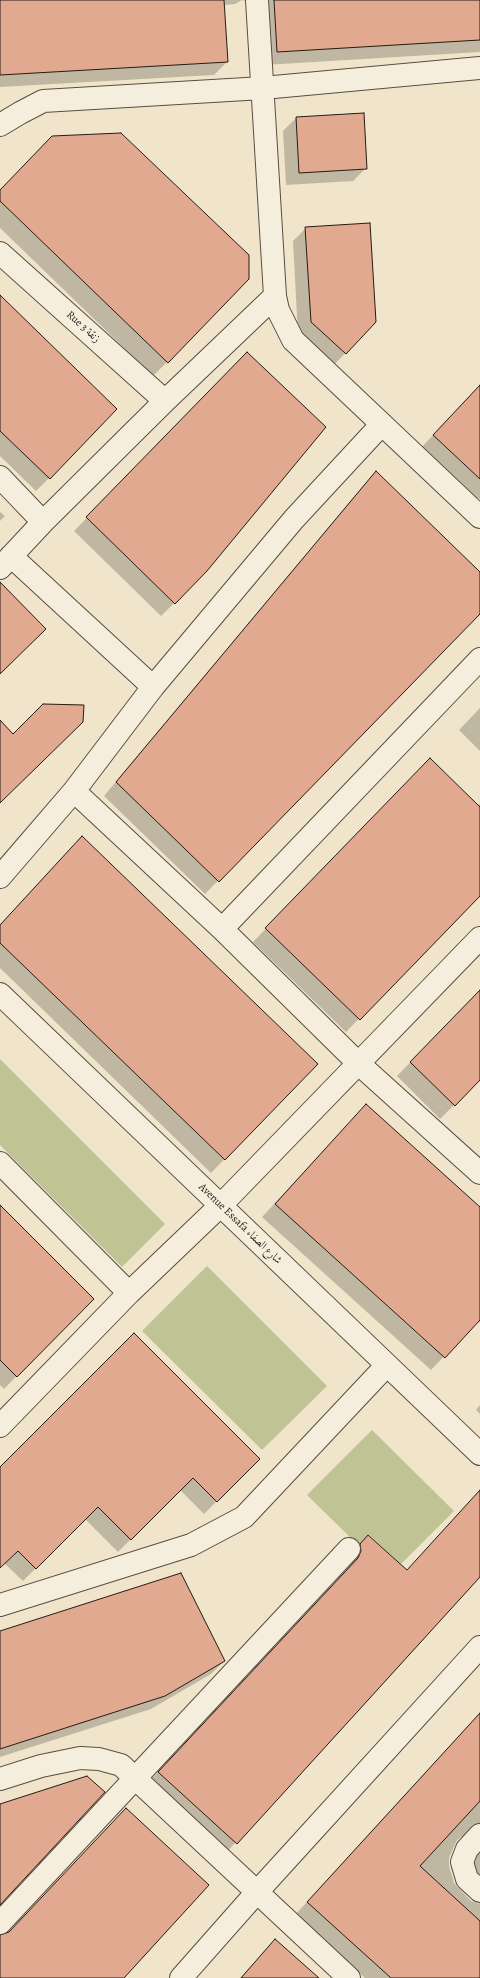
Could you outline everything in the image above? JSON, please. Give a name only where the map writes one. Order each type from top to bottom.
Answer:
[{"type":"street","points":[[257,0],[275,296],[278,310],[293,340],[479,515]]},
{"type":"street","points":[[0,125],[20,112],[43,101],[263,88],[480,68]]},
{"type":"street","name":"Rue 3 زنقة","points":[[0,253],[165,401]]},
{"type":"street","points":[[153,687],[6,562],[43,522],[165,401],[275,296]]},
{"type":"street","points":[[0,877],[74,791],[153,687],[294,519],[382,424]]},
{"type":"street","points":[[0,477],[43,522]]},
{"type":"street","points":[[222,929],[480,659]]},
{"type":"street","points":[[74,791],[222,929],[359,1064],[480,1173]]},
{"type":"street","points":[[4,1413],[221,1205],[480,938]]},
{"type":"street","name":"Avenue Essafa شارع الصفاء","points":[[0,994],[480,1454]]},
{"type":"street","points":[[0,1163],[129,1293]]},
{"type":"street","points":[[0,1605],[191,1544],[244,1517],[387,1365]]},
{"type":"street","points":[[0,1923],[135,1776],[349,1549]]},
{"type":"street","points":[[181,1978],[257,1892],[480,1647]]},
{"type":"street","points":[[0,1779],[41,1766],[80,1758],[99,1759],[121,1765],[135,1776],[349,1978]]},
{"type":"street","points":[[480,1835],[467,1849],[462,1862],[467,1879],[480,1891]]},
{"type":"green space","points":[[0,1059],[165,1224],[122,1267],[0,1145]]},
{"type":"green space","points":[[207,1266],[327,1386],[262,1450],[142,1331]]},
{"type":"green space","points":[[372,1430],[454,1511],[401,1564],[369,1535],[359,1546],[307,1495]]},
{"type":"building","points":[[0,0],[224,0],[228,62],[0,75]]},
{"type":"building","points":[[274,0],[480,0],[480,40],[277,52]]},
{"type":"building","points":[[364,113],[367,169],[299,173],[296,117]]},
{"type":"building","points":[[121,133],[249,255],[249,279],[168,363],[0,201],[0,190],[52,136]]},
{"type":"building","points":[[370,223],[376,322],[346,354],[311,322],[305,227]]},
{"type":"building","points":[[0,295],[117,409],[50,479],[0,431]]},
{"type":"building","points":[[247,352],[326,427],[207,571],[175,604],[86,517]]},
{"type":"building","points":[[480,385],[480,479],[433,435]]},
{"type":"building","points":[[376,471],[480,572],[480,614],[219,882],[116,782]]},
{"type":"building","points":[[0,582],[46,629],[0,674]]},
{"type":"building","points":[[43,704],[84,705],[83,722],[0,803],[0,720],[13,734]]},
{"type":"building","points":[[430,758],[480,807],[480,896],[360,1020],[265,928]]},
{"type":"building","points":[[82,836],[318,1064],[225,1160],[0,943],[0,925]]},
{"type":"building","points":[[480,990],[480,1080],[455,1106],[410,1062]]},
{"type":"building","points":[[366,1104],[480,1207],[480,1320],[445,1358],[275,1204]]},
{"type":"building","points":[[0,1205],[94,1299],[17,1377],[0,1360]]},
{"type":"building","points":[[134,1333],[260,1459],[217,1502],[193,1478],[131,1540],[98,1507],[36,1569],[18,1551],[0,1568],[0,1467]]},
{"type":"building","points":[[480,1490],[480,1577],[237,1844],[158,1772],[358,1558],[361,1551],[360,1544],[368,1535],[407,1570]]},
{"type":"building","points":[[181,1573],[225,1661],[165,1696],[0,1749],[0,1631]]},
{"type":"building","points":[[480,1713],[480,1801],[420,1866],[480,1921],[480,1978],[391,1978],[307,1902]]},
{"type":"building","points":[[87,1776],[105,1792],[0,1905],[0,1804]]},
{"type":"building","points":[[126,1808],[209,1885],[124,1978],[0,1978],[0,1935],[9,1932]]},
{"type":"building","points":[[275,1939],[319,1978],[241,1978]]}]
